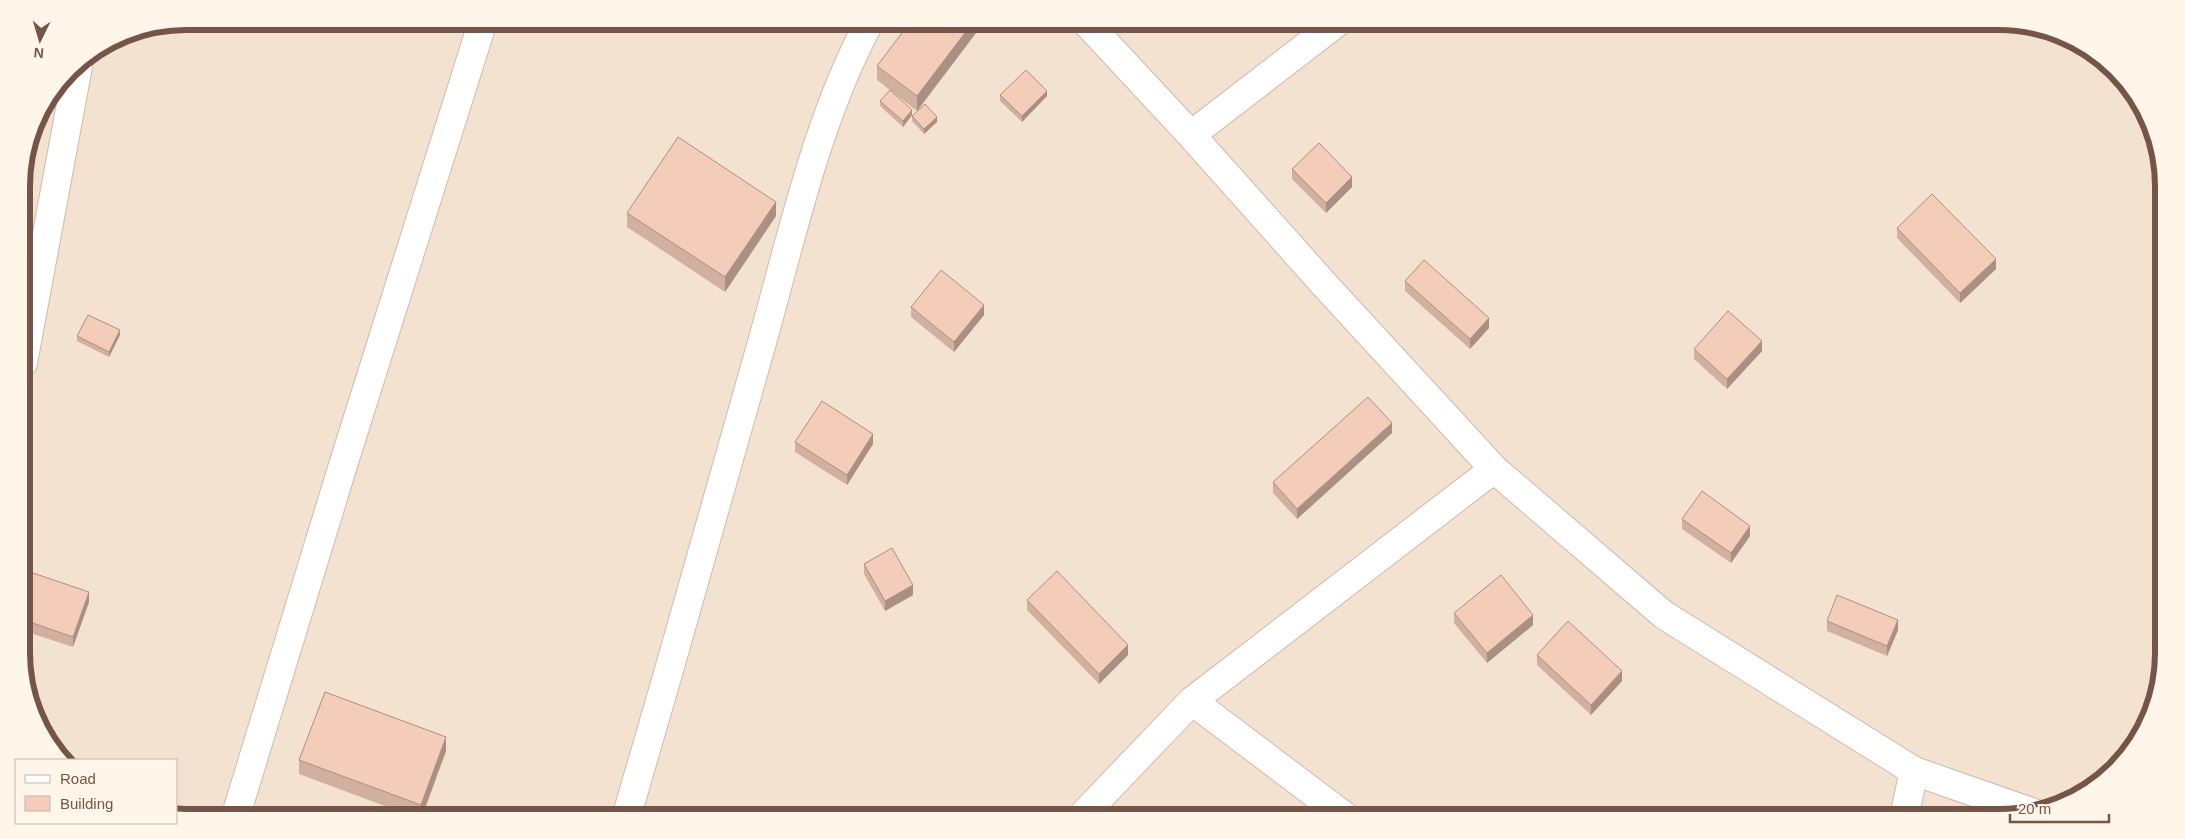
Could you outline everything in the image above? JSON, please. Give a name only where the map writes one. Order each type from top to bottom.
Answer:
[{"type":"street","points":[[238,809],[480,30]]},
{"type":"street","points":[[629,809],[702,557],[818,143],[865,30]]},
{"type":"street","points":[[1093,30],[1192,135],[1323,283],[1494,469],[1664,615],[1914,770],[2021,807]]},
{"type":"street","points":[[1192,135],[1327,30]]},
{"type":"street","points":[[30,325],[76,76]]},
{"type":"street","points":[[1089,809],[1192,701],[1494,469]]},
{"type":"street","points":[[1192,701],[1335,809]]},
{"type":"street","points":[[1906,809],[1914,770]]},
{"type":"shaded area","points":[[186,30],[1999,30],[2020,31],[2049,38],[2068,46],[2094,62],[2123,91],[2143,126],[2150,145],[2154,165],[2155,653],[2154,674],[2147,703],[2139,722],[2123,748],[2094,777],[2077,788],[2049,801],[2009,809],[178,809],[178,759],[72,759],[56,740],[46,722],[38,703],[30,663],[31,165],[35,145],[46,117],[56,99],[69,83],[99,56],[117,46],[145,35],[165,31]]},
{"type":"building","points":[[904,30],[967,30],[917,96],[877,66]]},
{"type":"building","points":[[1026,70],[1047,91],[1022,116],[1000,95]]},
{"type":"building","points":[[890,90],[912,110],[903,121],[880,101]]},
{"type":"building","points":[[925,104],[937,117],[924,129],[912,116]]},
{"type":"building","points":[[678,137],[776,202],[725,277],[627,213]]},
{"type":"building","points":[[1319,143],[1352,177],[1326,203],[1292,169]]},
{"type":"building","points":[[1932,194],[1996,259],[1960,293],[1897,228]]},
{"type":"building","points":[[1424,260],[1489,318],[1470,339],[1405,281]]},
{"type":"building","points":[[941,270],[984,305],[954,342],[911,307]]},
{"type":"building","points":[[1728,311],[1762,341],[1727,379],[1694,349]]},
{"type":"building","points":[[88,315],[120,330],[109,352],[77,336]]},
{"type":"building","points":[[1368,397],[1392,423],[1297,509],[1273,482]]},
{"type":"building","points":[[822,401],[873,434],[847,475],[795,442]]},
{"type":"building","points":[[1702,491],[1750,526],[1731,553],[1682,519]]},
{"type":"building","points":[[892,548],[913,585],[885,601],[864,564]]},
{"type":"building","points":[[1057,571],[1128,645],[1099,674],[1027,600]]},
{"type":"building","points":[[30,572],[89,592],[73,637],[30,622]]},
{"type":"building","points":[[1501,575],[1533,615],[1487,653],[1454,613]]},
{"type":"building","points":[[1837,595],[1898,620],[1887,646],[1827,621]]},
{"type":"building","points":[[1568,621],[1622,671],[1591,705],[1537,655]]},
{"type":"building","points":[[325,692],[446,737],[421,805],[299,760]]}]
